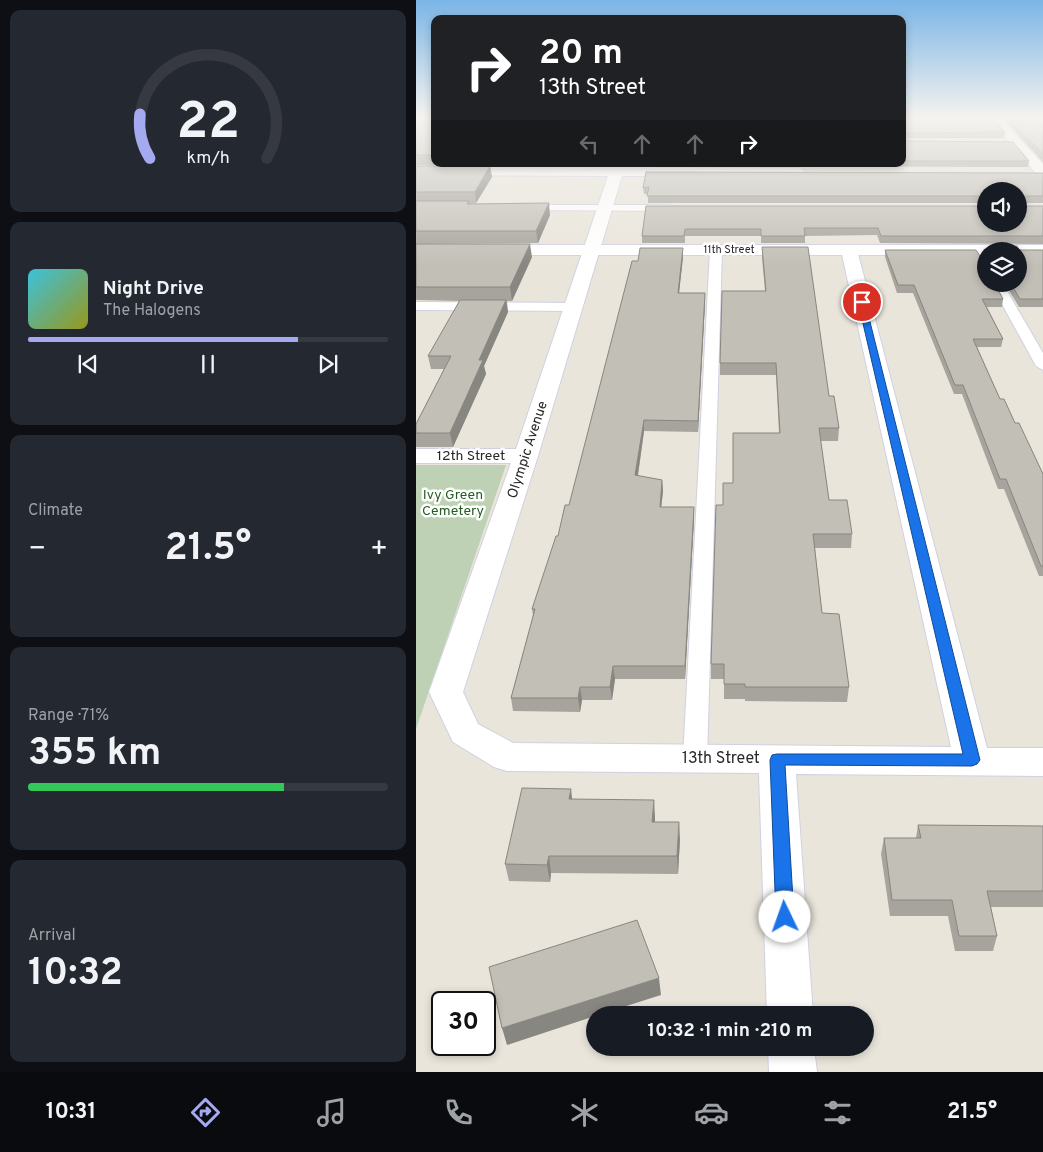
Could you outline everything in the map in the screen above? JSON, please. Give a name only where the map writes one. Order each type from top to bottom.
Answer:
[{"type":"street","points":[[416,171],[617,168],[814,172]]},
{"type":"street","name":"Olympic Avenue","points":[[465,733],[446,692],[526,456],[617,168]]},
{"type":"street","points":[[1023,173],[1043,173]]},
{"type":"street","name":"11th Street","points":[[416,250],[849,250],[977,257]]},
{"type":"street","points":[[849,250],[972,760]]},
{"type":"street","name":"11th Street","points":[[1027,252],[1043,250]]},
{"type":"street","name":"12th Street","points":[[416,456],[526,456]]},
{"type":"street","name":"13th Street","points":[[465,733],[508,757],[1043,762]]},
{"type":"street","points":[[777,760],[790,1006]]},
{"type":"street","points":[[792,1056],[793,1072]]},
{"type":"lane","points":[[511,208],[677,208]]},
{"type":"lane","points":[[696,759],[716,250]]},
{"type":"lane","points":[[1001,292],[1043,366]]},
{"type":"lane","points":[[416,306],[574,306]]},
{"type":"green space","name":"Ivy Green Cemetery","points":[[416,465],[506,465],[416,729]]},
{"type":"building","points":[[416,166],[489,167],[475,192],[416,192]]},
{"type":"building","points":[[646,172],[1043,173],[1043,196],[1027,196],[1027,182],[977,182],[977,196],[647,196],[649,187],[643,188]]},
{"type":"building","points":[[416,201],[469,201],[467,204],[549,203],[536,231],[416,231]]},
{"type":"building","points":[[646,206],[977,206],[977,232],[1027,232],[1027,206],[1043,206],[1043,236],[881,236],[878,228],[804,228],[805,236],[761,236],[761,229],[685,229],[684,236],[642,236]]},
{"type":"building","points":[[416,244],[530,244],[510,287],[416,287]]},
{"type":"building","points":[[762,247],[808,247],[829,396],[834,396],[839,428],[819,428],[829,500],[847,500],[852,534],[813,534],[822,613],[839,614],[849,687],[745,687],[745,684],[724,684],[724,664],[711,664],[716,505],[723,505],[723,483],[733,483],[733,433],[780,433],[776,363],[720,363],[722,291],[766,291]]},
{"type":"building","points":[[640,248],[683,248],[678,293],[705,293],[698,421],[644,420],[635,475],[662,480],[660,507],[694,507],[685,666],[613,666],[610,687],[580,687],[578,698],[511,698],[535,609],[532,609],[556,536],[558,536],[565,505],[569,505],[632,261],[638,261]]},
{"type":"building","points":[[885,250],[976,250],[977,292],[999,292],[1003,299],[982,299],[1003,339],[973,339],[1000,399],[1004,399],[1015,423],[1019,423],[1043,474],[1043,566],[1041,566],[1006,479],[1000,479],[963,385],[955,385],[914,285],[898,285]]},
{"type":"building","points":[[1027,250],[1043,250],[1043,299],[1020,299],[1016,292],[1027,292]]},
{"type":"building","points":[[460,300],[506,300],[479,360],[483,360],[450,433],[416,433],[416,424],[451,356],[428,356]]},
{"type":"building","points":[[522,788],[571,789],[569,799],[654,800],[652,822],[679,822],[677,856],[549,856],[547,865],[505,864]]},
{"type":"building","points":[[918,825],[1043,826],[1043,891],[987,891],[997,936],[959,936],[952,900],[892,900],[884,838],[921,838]]},
{"type":"building","points":[[637,920],[659,978],[502,1028],[496,991],[494,991],[489,967]]},
{"type":"route","points":[[785,917],[777,760],[972,760],[862,302]]}]
